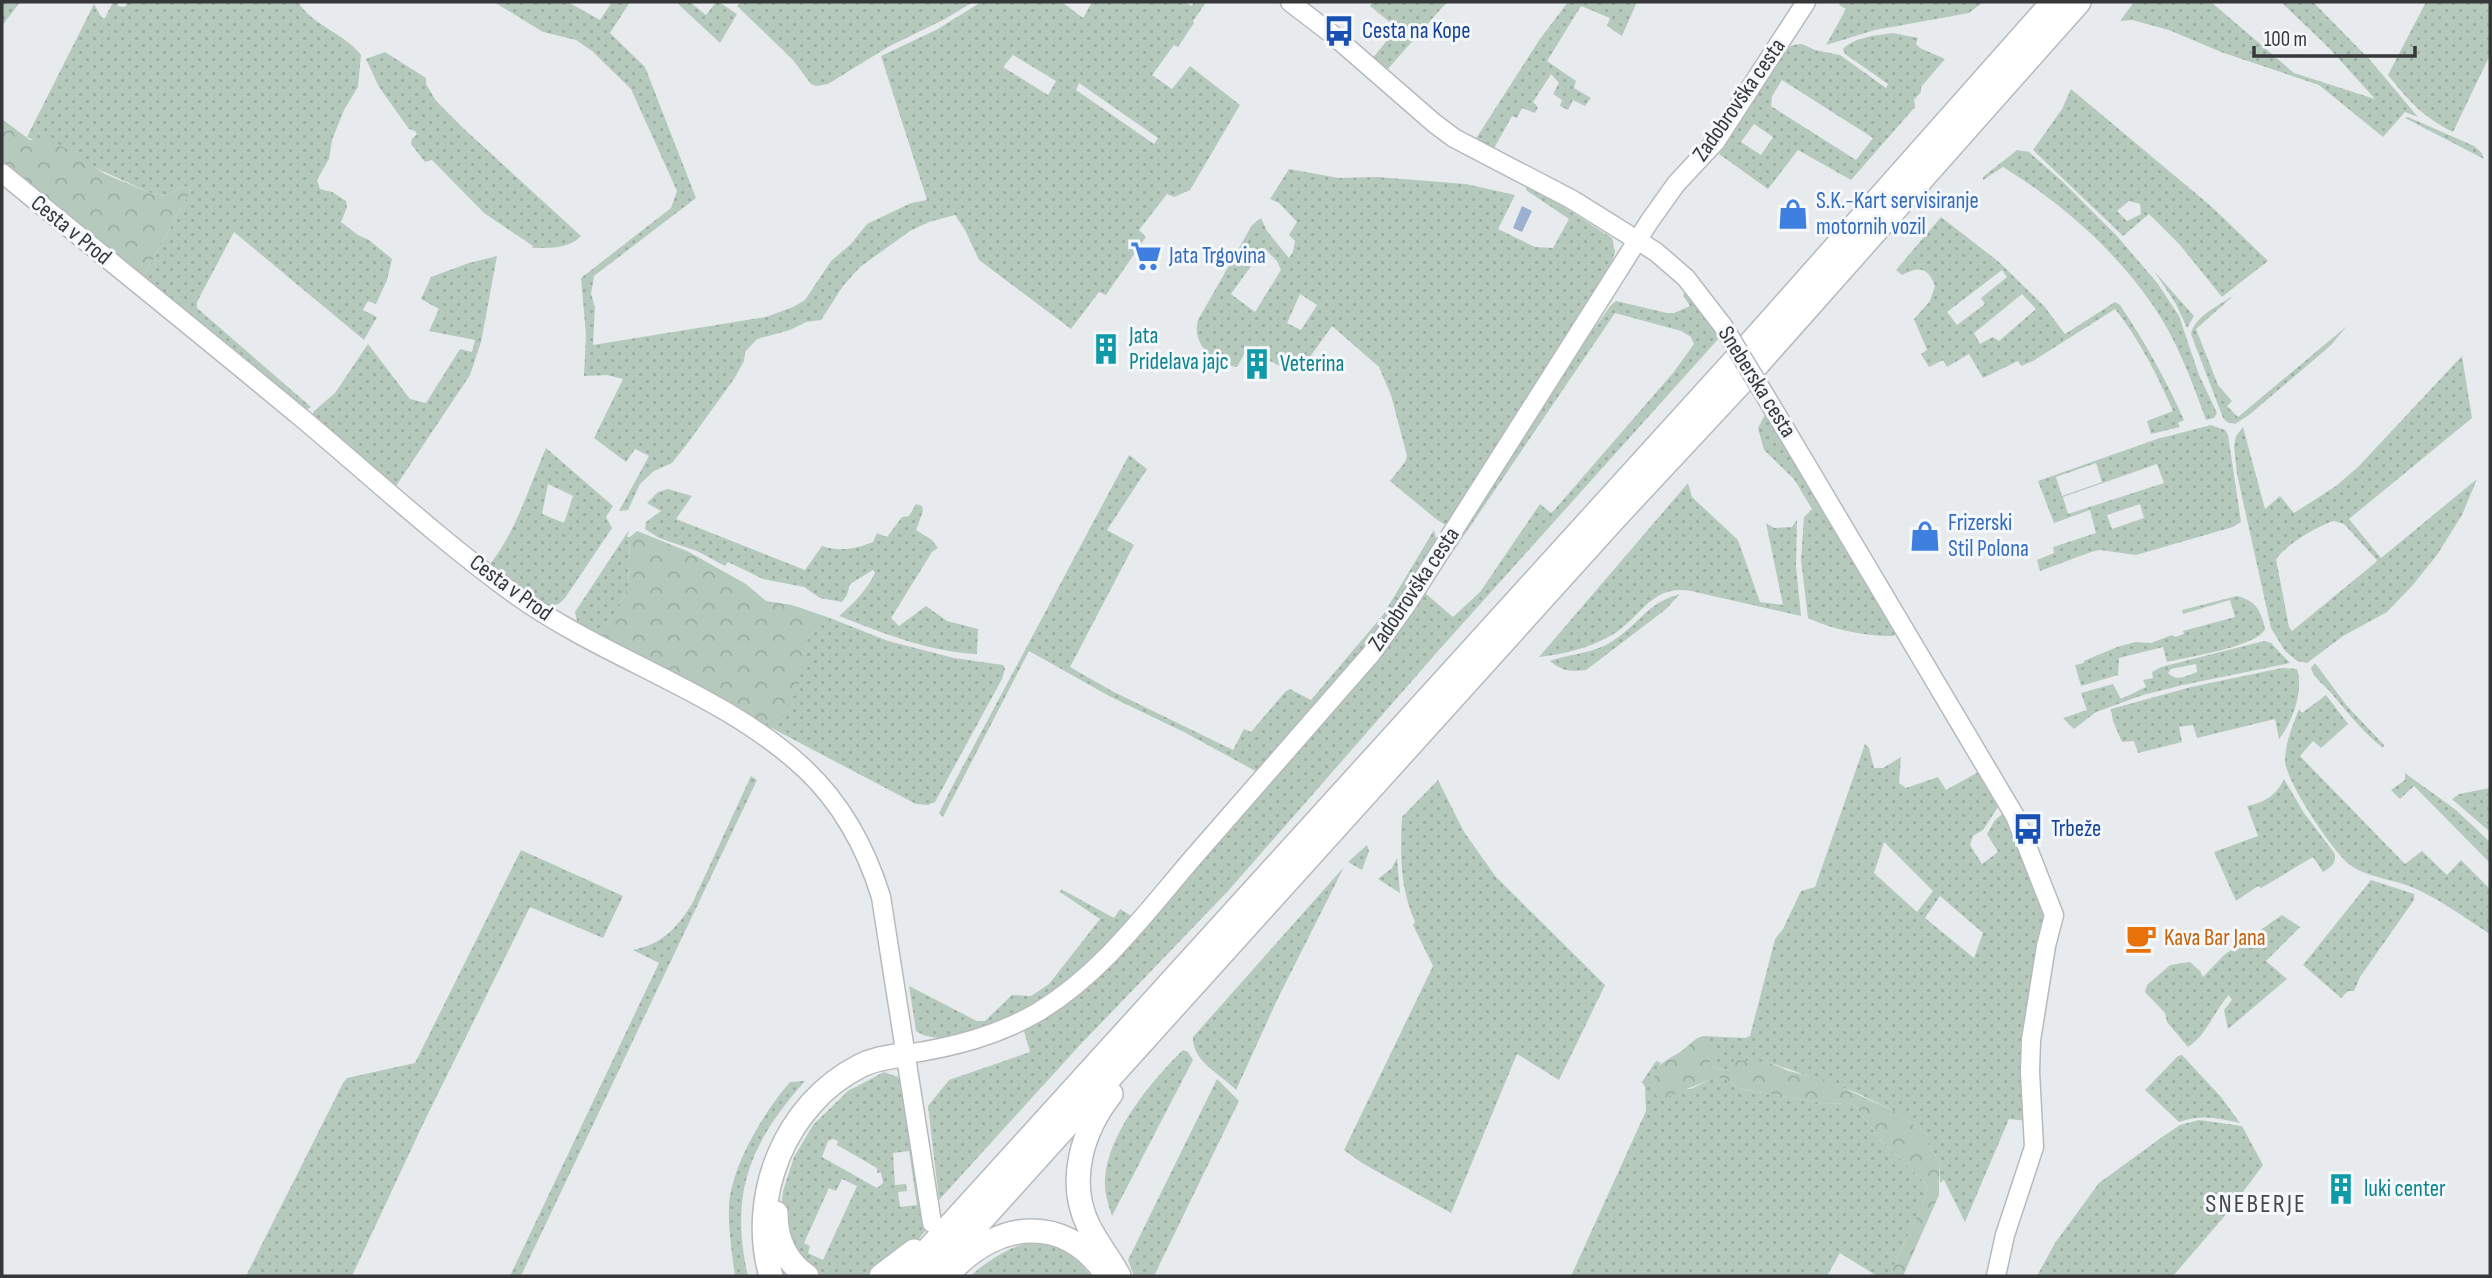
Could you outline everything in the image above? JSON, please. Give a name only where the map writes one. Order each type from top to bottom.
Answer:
[{"type":"highway","points":[[2034,24],[2042,2]]},
{"type":"highway","points":[[904,1276],[1763,328],[2053,2]]},
{"type":"highway","points":[[931,1276],[1616,517],[1750,373],[2080,2]]},
{"type":"highway","points":[[1119,1276],[1083,1213],[1078,1189],[1079,1166],[1084,1145],[1099,1111],[1139,1061],[1156,1028]]},
{"type":"highway","points":[[771,1276],[764,1242],[764,1213],[774,1168],[790,1133],[807,1109],[841,1078],[869,1062],[907,1054]]},
{"type":"highway","points":[[807,1276],[784,1252],[776,1225],[779,1185],[792,1151],[806,1127],[834,1097],[864,1076],[907,1054]]},
{"type":"highway","points":[[881,1276],[908,1257],[932,1232],[957,1217]]},
{"type":"highway","points":[[946,1276],[970,1255],[992,1241],[1014,1232],[1035,1230],[1057,1235],[1079,1245],[1107,1276]]},
{"type":"street","name":"Sneberska cesta","points":[[1290,2],[1334,35],[1454,138],[1553,188],[1638,240],[1668,261],[1686,278],[1723,327],[2015,816],[2054,915],[2046,946],[2031,1040],[2034,1147],[2005,1235],[1996,1276]]},
{"type":"street","name":"Zadobrovška cesta","points":[[907,1054],[951,1047],[1010,1027],[1082,980],[1127,934],[1389,631],[1638,240],[1676,184],[1716,141],[1807,2]]},
{"type":"street","name":"Cesta v Prod","points":[[2,173],[303,419],[423,522],[513,593],[605,650],[734,717],[776,745],[808,772],[850,823],[875,877],[889,938],[932,1223]]},
{"type":"green space","points":[[2,2],[20,2],[2,26]]},
{"type":"green space","points":[[113,2],[125,7],[127,2],[298,2],[312,17],[346,40],[361,55],[358,87],[344,110],[332,140],[329,159],[317,180],[320,189],[332,192],[346,201],[347,207],[341,222],[392,259],[387,280],[376,304],[368,301],[363,310],[377,317],[364,340],[234,232],[197,302],[197,308],[311,407],[304,411],[134,275],[145,274],[191,190],[185,186],[165,196],[153,194],[27,137],[94,4],[102,18],[105,18]]},
{"type":"green space","points":[[494,2],[568,2],[600,20],[612,2],[630,2],[610,33],[645,67],[696,198],[594,276],[591,294],[595,307],[593,345],[766,317],[793,307],[805,300],[831,261],[851,244],[867,224],[911,203],[927,200],[881,56],[938,29],[981,2],[1062,2],[1083,18],[1092,2],[1184,2],[1192,6],[1194,2],[1203,2],[1205,4],[1178,47],[1174,45],[1152,75],[1172,89],[1190,66],[1240,105],[1190,190],[1174,197],[1167,194],[1139,230],[1146,237],[1106,295],[1099,292],[1071,329],[979,260],[955,215],[929,222],[910,231],[860,267],[843,286],[821,320],[806,322],[790,330],[757,339],[745,352],[744,361],[734,379],[672,463],[654,471],[640,484],[628,510],[619,511],[649,456],[635,449],[626,462],[594,438],[623,379],[607,375],[584,376],[586,335],[581,278],[671,208],[677,191],[631,89],[592,51],[576,40],[543,32]],"holes":[[[1013,55],[1056,81],[1048,95],[1003,67]],[[1079,83],[1158,138],[1154,144],[1076,90]]]},
{"type":"green space","points":[[676,2],[690,2],[706,15],[716,2],[719,2],[737,14],[720,43]]},
{"type":"green space","points":[[740,2],[973,2],[888,47],[828,84],[816,86],[811,84],[793,60],[737,6]]},
{"type":"green space","points":[[1373,2],[1447,2],[1386,71],[1372,59],[1397,28],[1370,6]]},
{"type":"green space","points":[[1568,2],[1637,2],[1622,36],[1607,26],[1610,18],[1581,6],[1547,61],[1576,81],[1574,88],[1591,98],[1585,106],[1573,100],[1568,110],[1560,106],[1562,100],[1553,94],[1559,83],[1551,74],[1533,102],[1538,107],[1535,113],[1522,108],[1517,118],[1512,116],[1493,150],[1475,140],[1540,39]]},
{"type":"green space","points":[[1841,2],[1983,2],[1969,13],[1875,30],[1826,45],[1846,9],[1839,5]]},
{"type":"green space","points":[[2134,2],[2211,2],[2294,73],[2375,99],[2330,49],[2281,2],[2313,2],[2370,60],[2418,117],[2405,112],[2383,137],[2319,85],[2221,52],[2169,30],[2132,20],[2120,21]]},
{"type":"green space","points":[[2426,2],[2490,2],[2490,55],[2453,132],[2417,108],[2388,75]]},
{"type":"green space","points":[[1893,33],[1918,38],[1916,44],[1920,48],[1945,59],[1921,87],[1921,92],[1914,100],[1915,107],[1851,180],[1798,150],[1768,189],[1719,154],[1788,48],[1802,44],[1815,50],[1840,55],[1886,88],[1888,84],[1845,54],[1843,49],[1860,39]],"holes":[[[1782,80],[1873,138],[1856,160],[1771,106],[1772,96]],[[1754,124],[1773,137],[1761,155],[1741,142]]]},
{"type":"green space","points":[[385,52],[426,78],[426,84],[436,101],[581,236],[565,246],[532,248],[533,246],[484,213],[432,160],[425,162],[411,144],[417,134],[409,129],[379,87],[366,59]]},
{"type":"green space","points":[[2071,89],[2212,207],[2268,261],[2222,297],[2180,245],[2149,214],[2123,236],[2033,150],[2062,109]],"holes":[[[2129,201],[2140,204],[2141,214],[2127,221],[2117,211]]]},
{"type":"green space","points":[[2405,118],[2474,146],[2484,159]]},
{"type":"green space","points":[[2,119],[30,140],[50,139],[105,174],[153,194],[165,196],[185,186],[191,190],[145,274],[134,275],[2,166]]},
{"type":"green space","points":[[2017,150],[2029,152],[2062,181],[2117,236],[2158,284],[2179,316],[2199,375],[2217,413],[2214,418],[2206,420],[2183,360],[2161,317],[2137,283],[2103,245],[2045,195],[2003,167],[1983,180],[1983,177]]},
{"type":"green space","points":[[1289,169],[1339,178],[1377,177],[1466,184],[1515,195],[1498,229],[1535,247],[1553,248],[1569,219],[1526,190],[1526,183],[1612,238],[1615,252],[1612,261],[1450,523],[1444,524],[1436,519],[1390,481],[1407,456],[1391,395],[1379,367],[1332,326],[1305,364],[1300,362],[1293,373],[1247,349],[1237,367],[1228,365],[1213,357],[1201,345],[1198,320],[1252,225],[1261,218],[1267,231],[1289,258],[1293,252],[1295,241],[1289,235],[1297,222],[1279,203],[1270,199]],"holes":[[[1264,248],[1277,261],[1281,270],[1255,312],[1231,294]],[[1300,294],[1317,305],[1301,330],[1287,323]]]},
{"type":"green space","points":[[1941,217],[1999,262],[2044,306],[2065,334],[2115,302],[2120,305],[2146,347],[2184,420],[2178,423],[2180,427],[2151,434],[2147,421],[2173,411],[2147,358],[2115,309],[2033,361],[2021,366],[2018,361],[1983,378],[1969,354],[1947,367],[1943,360],[1929,367],[1921,354],[1927,350],[1914,319],[1930,301],[1935,286],[1929,275],[1922,270],[1913,270],[1902,275],[1896,270]],"holes":[[[2002,270],[2007,277],[1981,298],[1985,304],[1957,325],[1947,312]],[[2022,294],[2036,309],[1999,341],[1993,337],[1980,344],[1974,333]]]},
{"type":"green space","points":[[497,256],[481,342],[470,375],[394,489],[311,419],[314,411],[335,393],[368,344],[410,399],[426,403],[460,349],[472,352],[475,340],[429,331],[439,309],[421,299],[431,277]]},
{"type":"green space","points":[[2154,271],[2194,316],[2187,328],[2176,304]]},
{"type":"green space","points":[[1686,292],[1713,324],[1720,337],[1439,650],[1229,890],[1079,1046],[939,1200],[928,1106],[949,1080],[1030,1052],[1023,1028],[1120,953],[1474,512],[1580,348],[1611,305],[1616,301],[1674,313],[1690,306],[1683,295]],"holes":[[[1615,313],[1681,331],[1691,337],[1694,344],[1673,373],[1551,513],[1540,504],[1480,592],[1453,617],[1425,593]]]},
{"type":"green space","points":[[2233,296],[2196,329],[2218,385],[2232,401],[2227,406],[2238,417],[2347,326],[2330,346],[2235,424],[2223,418],[2191,334],[2202,317]]},
{"type":"green space","points":[[2462,356],[2472,418],[2349,519],[2381,558],[2477,479],[2462,515],[2437,555],[2387,612],[2343,636],[2307,663],[2297,661],[2285,651],[2271,628],[2237,474],[2234,446],[2236,436],[2243,427],[2265,509],[2280,496],[2294,513],[2336,486],[2358,467]],"holes":[[[2333,521],[2344,524],[2377,560],[2292,631],[2276,559],[2295,542],[2318,528]]]},
{"type":"green space","points":[[1767,411],[1898,631],[1893,636],[1849,632],[1808,618],[1801,560],[1804,517],[1812,509],[1794,479],[1764,450],[1758,428]]},
{"type":"green space","points":[[2211,425],[2225,430],[2241,522],[2233,527],[2136,555],[2100,550],[2040,571],[2037,560],[2054,553],[2053,547],[2096,533],[2090,510],[2054,523],[2038,481],[2157,439]],"holes":[[[2096,463],[2102,482],[2062,496],[2056,477]],[[2157,464],[2164,483],[2068,514],[2063,497]],[[2140,504],[2144,518],[2112,529],[2107,515]]]},
{"type":"green space","points":[[546,448],[613,506],[606,517],[612,528],[565,598],[550,606],[543,606],[487,568],[514,525]],"holes":[[[548,484],[573,496],[564,523],[542,514]]]},
{"type":"green space","points":[[1129,455],[1147,469],[1107,530],[1134,545],[1070,667],[1112,691],[1233,750],[1244,729],[1251,732],[1285,692],[1290,689],[1311,700],[1383,615],[1434,530],[1437,543],[1387,622],[1259,773],[1184,732],[1111,697],[1029,651],[943,817],[939,813],[953,785]]},
{"type":"green space","points":[[1688,483],[1692,497],[1738,540],[1760,602],[1783,605],[1766,523],[1774,528],[1792,527],[1797,520],[1796,566],[1801,616],[1677,590],[1656,597],[1622,628],[1604,640],[1577,650],[1539,657]]},
{"type":"green space","points":[[668,489],[692,496],[676,519],[805,570],[822,546],[848,549],[873,542],[877,533],[887,537],[902,517],[909,516],[916,504],[922,506],[923,511],[916,530],[932,540],[938,548],[932,552],[891,618],[899,626],[926,606],[947,621],[978,629],[977,654],[924,646],[839,616],[864,591],[875,573],[873,570],[850,584],[842,602],[820,598],[804,587],[763,579],[728,562],[725,566],[697,551],[659,538],[645,529],[646,522],[661,511],[647,503],[658,492]]},
{"type":"green space","points":[[629,530],[628,587],[616,614],[596,637],[578,625],[575,612]]},
{"type":"green space","points":[[637,531],[687,551],[746,584],[766,601],[792,605],[830,618],[808,637],[797,692],[781,714],[764,724],[596,637],[616,613],[628,587],[630,537]]},
{"type":"green space","points":[[1680,594],[1665,610],[1586,670],[1566,670],[1550,661],[1609,643],[1660,602]]},
{"type":"green space","points":[[2237,596],[2253,604],[2262,617],[2265,629],[2249,641],[2167,662],[2163,647],[2119,658],[2118,675],[2081,686],[2075,665],[2117,647],[2135,642],[2151,643],[2172,635],[2175,637],[2184,634],[2183,631],[2235,617],[2230,600],[2183,614],[2182,610]]},
{"type":"green space","points":[[830,618],[888,641],[954,658],[1003,665],[1005,669],[1002,679],[935,802],[928,805],[916,804],[764,724],[781,714],[803,659],[808,637]]},
{"type":"green space","points":[[2264,641],[2271,643],[2290,663],[2143,695],[2096,712],[2074,729],[2063,718],[2087,710],[2081,693],[2113,684],[2121,699],[2146,687],[2143,680],[2153,678],[2152,672],[2161,667]],"holes":[[[2196,664],[2197,672],[2178,678],[2168,673],[2171,669]]]},
{"type":"green space","points":[[2315,663],[2347,706],[2384,745],[2383,748],[2317,679],[2311,668]]},
{"type":"green space","points":[[2282,668],[2297,669],[2299,686],[2293,715],[2279,739],[2275,719],[2197,738],[2193,725],[2179,727],[2182,742],[2138,753],[2134,741],[2122,742],[2113,721],[2111,709],[2191,687]]},
{"type":"green space","points":[[2326,695],[2348,724],[2321,748],[2313,741],[2300,756],[2405,864],[2422,851],[2447,875],[2461,860],[2490,889],[2490,934],[2426,894],[2358,870],[2342,858],[2322,832],[2293,784],[2287,771],[2285,754],[2299,709],[2302,713]]},
{"type":"green space","points":[[1865,744],[1869,748],[1874,768],[1883,768],[1901,757],[1899,783],[1906,788],[1938,777],[1946,790],[1982,770],[1999,804],[1983,830],[1973,836],[1970,845],[1982,864],[1998,852],[1987,834],[1995,820],[2006,811],[2044,912],[2027,1121],[2009,1119],[1965,1222],[1944,1180],[1940,1183],[1939,1163],[1928,1142],[1928,1136],[1896,1112],[1855,1092],[1768,1062],[1729,1070],[1716,1069],[1709,1063],[1703,1036],[1750,1036],[1775,939],[1783,929],[1801,891],[1815,887]],"holes":[[[1884,842],[1933,891],[1917,912],[1874,873]],[[1940,896],[1983,933],[1974,958],[1925,918]]]},
{"type":"green space","points":[[2405,773],[2456,810],[2490,842],[2490,863],[2414,786],[2400,799],[2391,790],[2405,780]]},
{"type":"green space","points":[[751,776],[757,780],[521,1276],[510,1276],[659,963],[633,950],[660,939],[674,928],[686,913]]},
{"type":"green space","points":[[2284,779],[2304,813],[2335,854],[2334,863],[2323,872],[2313,857],[2261,888],[2258,886],[2236,901],[2214,852],[2258,836],[2247,806],[2269,797]]},
{"type":"green space","points":[[1438,780],[1464,832],[1496,877],[1605,985],[1559,1080],[1517,1054],[1451,1213],[1344,1150],[1433,966],[1413,925],[1415,922],[1406,896],[1401,831],[1402,817]]},
{"type":"green space","points":[[2490,788],[2490,832],[2452,799],[2459,794]]},
{"type":"green space","points":[[1367,845],[1369,851],[1362,870],[1348,862]]},
{"type":"green space","points":[[521,850],[623,896],[603,938],[530,907],[352,1276],[246,1276],[343,1083],[347,1078],[415,1063]]},
{"type":"green space","points":[[1397,858],[1400,893],[1378,879],[1392,868]]},
{"type":"green space","points":[[1344,867],[1278,998],[1236,1090],[1202,1061],[1194,1046],[1193,1037]]},
{"type":"green space","points":[[2371,880],[2414,894],[2414,900],[2360,977],[2354,991],[2348,991],[2341,998],[2303,965]]},
{"type":"green space","points":[[1061,889],[1114,918],[1120,909],[1133,917],[1082,969],[1024,1010],[955,1036],[939,1038],[916,1031],[909,986],[977,1021],[985,1021],[1012,995],[1031,996],[1049,984],[1100,919],[1060,892]]},
{"type":"green space","points":[[2282,915],[2300,927],[2266,961],[2287,979],[2228,1029],[2224,1010],[2232,1000],[2229,995],[2205,1030],[2188,1047],[2167,1022],[2165,1013],[2145,992],[2147,985],[2170,965],[2190,962],[2203,977],[2224,955]]},
{"type":"green space","points":[[1703,1036],[1714,1046],[1715,1055],[1709,1063],[1716,1069],[1729,1070],[1734,1060],[1768,1062],[1789,1071],[1826,1080],[1896,1112],[1928,1136],[1928,1142],[1939,1163],[1939,1195],[1903,1276],[1889,1276],[1927,1194],[1926,1184],[1879,1138],[1857,1108],[1849,1103],[1829,1104],[1740,1089],[1726,1079],[1714,1078],[1660,1100],[1653,1087],[1655,1072],[1663,1063]]},
{"type":"green space","points":[[1183,1050],[1188,1052],[1193,1060],[1112,1216],[1105,1184],[1114,1144],[1145,1092]]},
{"type":"green space","points":[[2182,1055],[2221,1097],[2240,1123],[2202,1117],[2179,1122],[2145,1090]]},
{"type":"green space","points":[[1656,1061],[1661,1063],[1653,1077],[1654,1090],[1691,1089],[1713,1078],[1726,1079],[1740,1089],[1829,1104],[1849,1103],[1857,1108],[1879,1138],[1926,1184],[1927,1194],[1889,1276],[1877,1276],[1840,1253],[1827,1276],[1571,1276],[1646,1111],[1645,1087],[1642,1082]]},
{"type":"green space","points":[[884,1072],[898,1077],[902,1086],[925,1231],[918,1240],[872,1275],[817,1276],[800,1266],[781,1208],[783,1191],[794,1157],[813,1125],[848,1091]],"holes":[[[828,1141],[838,1141],[837,1145],[877,1168],[877,1173],[881,1172],[883,1183],[877,1188],[822,1157]],[[909,1151],[917,1205],[900,1207],[898,1192],[907,1191],[906,1184],[895,1185],[893,1153]],[[842,1179],[857,1186],[823,1260],[808,1253],[810,1246],[804,1243],[829,1188],[836,1191]]]},
{"type":"green space","points":[[1217,1079],[1239,1101],[1154,1276],[1134,1276],[1128,1260]]},
{"type":"green space","points":[[805,1081],[770,1126],[749,1171],[743,1194],[741,1219],[748,1276],[735,1276],[729,1206],[731,1190],[742,1157],[780,1094],[790,1082]]},
{"type":"green space","points":[[2199,1120],[2242,1126],[2263,1165],[2229,1211],[2173,1276],[2037,1276],[2055,1243],[2099,1183],[2180,1125]]},
{"type":"green space","points":[[1032,1242],[1066,1252],[1091,1276],[970,1276],[999,1255]]},
{"type":"water","points":[[1522,206],[1532,211],[1522,232],[1513,228]]},
{"type":"place","name":"Cesta na Kope","points":[[1339,31]]},
{"type":"place","name":"S.K.-Kart servisiranje motornih vozil","points":[[1793,214]]},
{"type":"place","name":"Jata Trgovina","points":[[1146,256]]},
{"type":"place","name":"Jata Pridelava jajc","points":[[1106,349]]},
{"type":"place","name":"Veterina","points":[[1257,364]]},
{"type":"place","name":"Frizerski Stil Polona","points":[[1925,536]]},
{"type":"place","name":"Trbeže","points":[[2028,829]]},
{"type":"place","name":"Kava Bar Jana","points":[[2141,938]]},
{"type":"place","name":"luki center","points":[[2341,1189]]},
{"type":"district","name":"SNEBERJE","points":[[2256,1204]]}]
